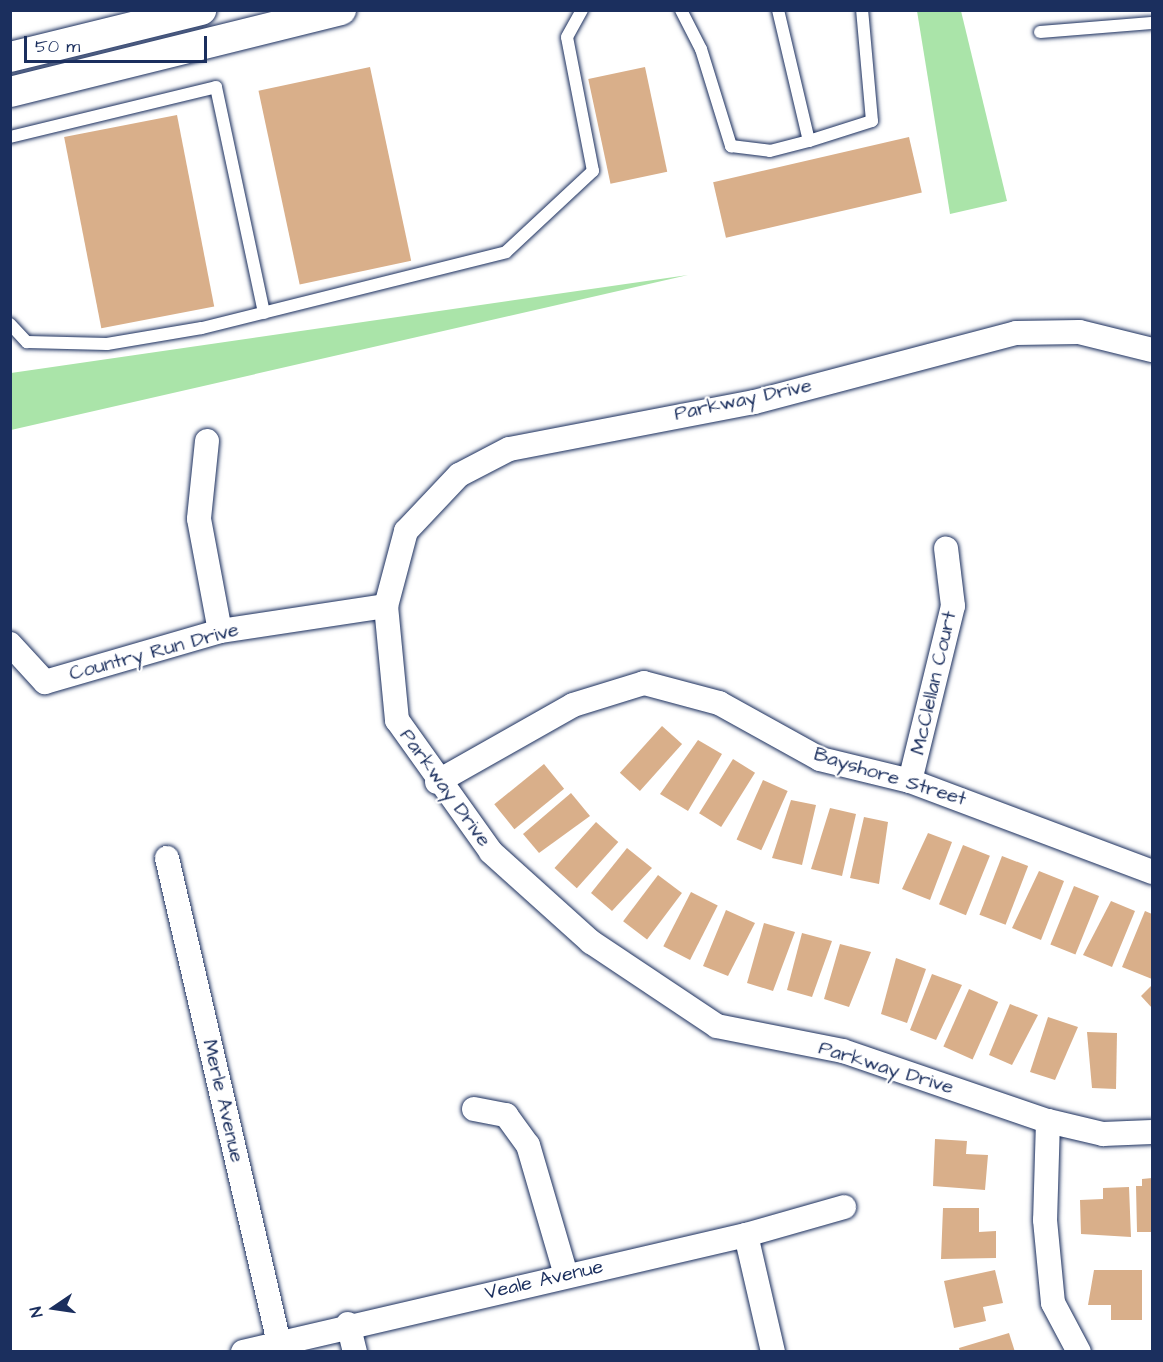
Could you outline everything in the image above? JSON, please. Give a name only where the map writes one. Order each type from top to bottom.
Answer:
[{"type":"street","points":[[10,57],[201,10]]},
{"type":"street","points":[[10,92],[341,10]]},
{"type":"street","name":"Parkway Drive","points":[[1152,350],[1079,332],[1016,333],[754,402],[509,449],[459,476],[406,531],[386,606],[396,720],[437,782],[491,852],[539,900],[591,942],[717,1026],[843,1051],[1048,1121],[1103,1134],[1152,1132]]},
{"type":"street","points":[[207,441],[200,519],[220,631]]},
{"type":"street","name":"McClellan Court","points":[[910,781],[953,606],[946,548]]},
{"type":"street","name":"Country Run Drive","points":[[10,644],[45,682],[220,631],[386,606]]},
{"type":"street","name":"Bayshore Street","points":[[437,782],[573,705],[644,683],[719,703],[820,759],[910,781],[1151,868]]},
{"type":"street","name":"Merle Avenue","points":[[167,858],[279,1343]]},
{"type":"street","points":[[474,1109],[506,1115],[528,1145],[566,1275]]},
{"type":"street","points":[[1048,1121],[1045,1220],[1053,1303],[1079,1352]]},
{"type":"street","name":"Veale Avenue","points":[[243,1352],[348,1324],[746,1235],[844,1207]]},
{"type":"street","points":[[746,1235],[773,1352]]},
{"type":"street","points":[[348,1324],[355,1352]]},
{"type":"lane","points":[[10,324],[27,342],[107,344],[264,313],[506,252],[593,171],[567,37],[582,10]]},
{"type":"lane","points":[[681,10],[701,49],[731,146],[770,151],[872,121],[862,10]]},
{"type":"lane","points":[[778,10],[809,141]]},
{"type":"lane","points":[[1040,32],[1152,23]]},
{"type":"lane","points":[[10,136],[216,87],[264,313]]},
{"type":"green space","points":[[917,11],[961,11],[1007,201],[950,214]]},
{"type":"green space","points":[[688,275],[11,430],[11,373]]},
{"type":"building","points":[[370,67],[411,261],[300,284],[258,91]]},
{"type":"building","points":[[645,67],[667,172],[611,184],[588,79]]},
{"type":"building","points":[[177,115],[214,306],[101,328],[64,137]]},
{"type":"building","points":[[909,137],[922,193],[726,238],[713,182]]},
{"type":"building","points":[[662,726],[682,744],[640,791],[620,773]]},
{"type":"building","points":[[698,740],[722,754],[688,811],[660,794]]},
{"type":"building","points":[[733,759],[755,773],[721,827],[699,813]]},
{"type":"building","points":[[544,764],[564,789],[514,829],[494,804]]},
{"type":"building","points":[[763,780],[788,791],[761,850],[737,839]]},
{"type":"building","points":[[571,793],[590,816],[539,853],[523,834]]},
{"type":"building","points":[[791,800],[816,805],[802,865],[772,858]]},
{"type":"building","points":[[830,808],[856,814],[842,876],[811,869]]},
{"type":"building","points":[[864,817],[888,822],[879,884],[850,878]]},
{"type":"building","points":[[596,822],[618,842],[577,888],[555,868]]},
{"type":"building","points":[[928,833],[952,842],[930,900],[902,889]]},
{"type":"building","points":[[963,845],[990,856],[966,915],[939,904]]},
{"type":"building","points":[[627,848],[652,868],[612,911],[591,893]]},
{"type":"building","points":[[1002,856],[1028,866],[1006,925],[979,915]]},
{"type":"building","points":[[1039,871],[1064,881],[1041,940],[1012,928]]},
{"type":"building","points":[[658,875],[682,893],[647,939],[623,921]]},
{"type":"building","points":[[1074,886],[1099,896],[1075,955],[1050,944]]},
{"type":"building","points":[[691,892],[718,906],[690,960],[663,946]]},
{"type":"building","points":[[1111,901],[1135,911],[1112,967],[1083,955]]},
{"type":"building","points":[[726,910],[755,923],[728,976],[703,966]]},
{"type":"building","points":[[1145,911],[1152,914],[1152,979],[1122,967]]},
{"type":"building","points":[[764,923],[795,932],[773,991],[747,983]]},
{"type":"building","points":[[802,933],[832,941],[812,997],[787,990]]},
{"type":"building","points":[[840,944],[871,952],[849,1007],[824,999]]},
{"type":"building","points":[[896,958],[926,969],[907,1023],[881,1014]]},
{"type":"building","points":[[932,974],[962,985],[936,1040],[910,1030]]},
{"type":"building","points":[[1152,985],[1152,1008],[1141,996]]},
{"type":"building","points":[[969,989],[998,1002],[973,1060],[943,1047]]},
{"type":"building","points":[[1010,1004],[1038,1015],[1012,1065],[989,1055]]},
{"type":"building","points":[[1048,1017],[1078,1027],[1055,1080],[1030,1072]]},
{"type":"building","points":[[1087,1032],[1117,1033],[1116,1089],[1092,1088]]},
{"type":"building","points":[[935,1139],[967,1141],[966,1154],[988,1155],[985,1190],[933,1186]]},
{"type":"building","points":[[1152,1178],[1152,1232],[1137,1232],[1136,1186],[1142,1186],[1142,1179]]},
{"type":"building","points":[[1129,1187],[1131,1237],[1081,1234],[1080,1200],[1103,1199],[1103,1188]]},
{"type":"building","points":[[943,1208],[979,1208],[979,1232],[996,1231],[996,1258],[941,1259]]},
{"type":"building","points":[[995,1270],[1003,1303],[983,1307],[986,1321],[954,1328],[944,1281]]},
{"type":"building","points":[[1094,1270],[1142,1270],[1142,1320],[1111,1320],[1111,1305],[1088,1305]]},
{"type":"building","points":[[1009,1333],[1015,1352],[960,1352],[959,1348]]}]
